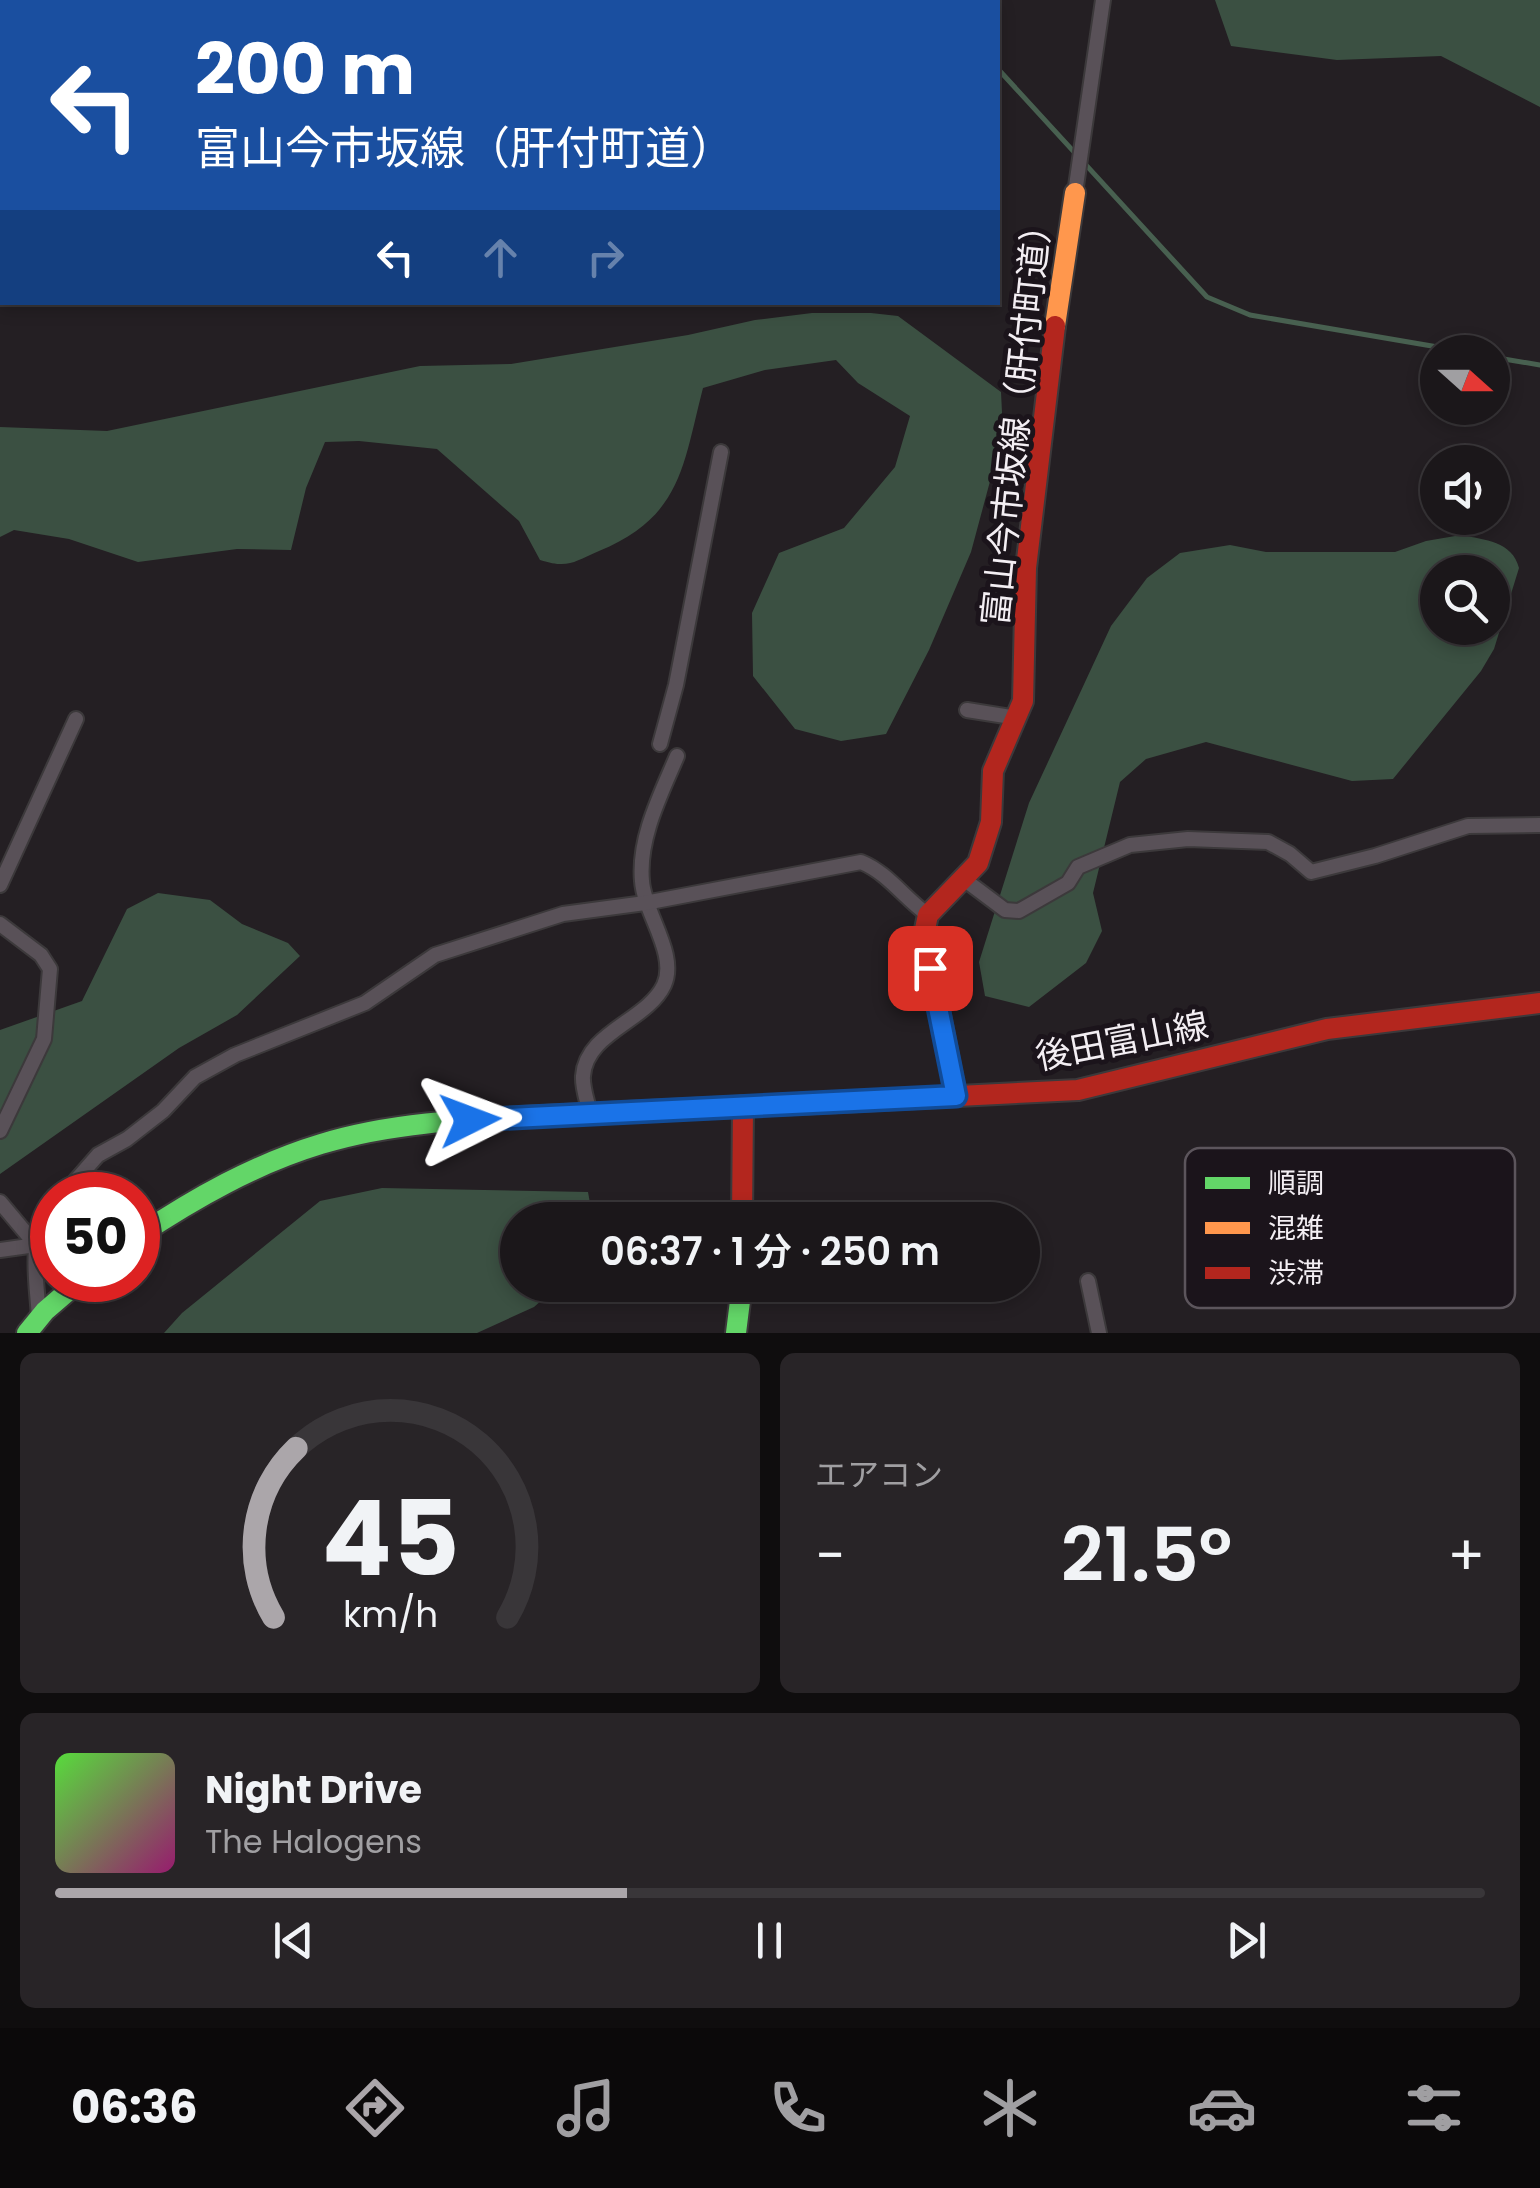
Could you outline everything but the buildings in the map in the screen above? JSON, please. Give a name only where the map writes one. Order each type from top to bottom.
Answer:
[{"type":"main road","name":"富山今市坂線（肝付町道）","points":[[928,915],[978,864],[992,822],[994,771],[1023,701],[1026,568],[1050,359],[1077,182]]},
{"type":"main road","points":[[928,915],[924,934],[956,1096]]},
{"type":"main road","name":"後田富山線","points":[[160,1221],[188,1201],[323,1144],[384,1130],[470,1120],[1078,1090],[1327,1029],[1540,1003]]},
{"type":"main road","points":[[742,1202],[743,1106]]},
{"type":"main road","points":[[33,1326],[58,1302]]},
{"type":"main road","points":[[736,1333],[740,1302]]},
{"type":"street","points":[[1077,182],[1103,0]]},
{"type":"street","points":[[660,744],[676,685],[721,452]]},
{"type":"street","points":[[967,710],[1018,718]]},
{"type":"street","points":[[0,885],[76,719]]},
{"type":"street","points":[[590,1114],[583,1076],[588,1059],[602,1041],[650,1004],[664,985],[664,949],[645,902],[641,880],[643,852],[655,808],[677,756]]},
{"type":"street","points":[[964,880],[1004,910],[1019,911],[1068,883],[1078,867],[1130,845],[1188,838],[1268,842],[1290,854],[1310,872],[1468,826],[1540,825]]},
{"type":"street","points":[[83,1172],[98,1155],[128,1139],[151,1120],[195,1076],[235,1055],[366,1003],[435,955],[562,914],[861,862],[880,870],[904,898],[928,915]]},
{"type":"street","points":[[0,924],[41,956],[50,969],[44,1039],[0,1131]]},
{"type":"street","points":[[0,1202],[30,1238]]},
{"type":"street","points":[[0,1250],[30,1246]]},
{"type":"street","points":[[1088,1281],[1099,1333]]},
{"type":"green space","points":[[1215,0],[1540,0],[1540,107],[1441,56],[1337,60],[1231,46]]},
{"type":"green space","points":[[812,313],[898,316],[1001,392],[1003,433],[971,552],[929,650],[886,734],[841,741],[795,729],[753,676],[752,613],[779,553],[844,528],[895,467],[910,416],[858,383],[836,360],[765,370],[703,388],[683,464],[663,505],[626,537],[571,563],[540,560],[519,521],[437,449],[359,441],[325,442],[306,488],[291,550],[237,549],[138,562],[69,539],[14,530],[0,537],[0,427],[107,431],[420,366],[511,364]]},
{"type":"green space","points":[[1461,535],[1504,547],[1515,559],[1519,568],[1510,597],[1510,555],[1420,555],[1420,645],[1495,645],[1481,671],[1393,779],[1352,781],[1206,742],[1146,759],[1120,782],[1093,893],[1102,931],[1086,963],[1029,1007],[985,996],[979,962],[1029,803],[1111,626],[1147,578],[1180,553],[1230,545],[1266,552],[1395,552]]},
{"type":"green space","points":[[158,893],[210,900],[242,924],[288,943],[300,956],[237,1015],[179,1048],[0,1174],[0,1030],[82,1001],[127,909]]},
{"type":"green space","points":[[382,1188],[588,1192],[590,1202],[500,1202],[500,1302],[540,1302],[477,1333],[164,1333],[182,1313],[320,1201]]},
{"type":"waterway","points":[[1000,71],[1207,297],[1250,315],[1420,344]]},
{"type":"waterway","points":[[1510,360],[1540,365]]},
{"type":"traffic: fast","points":[[160,1222],[204,1195],[273,1161],[380,1130],[472,1120],[838,1102]]},
{"type":"traffic: fast","points":[[27,1333],[55,1302]]},
{"type":"traffic: fast","points":[[736,1333],[740,1302]]},
{"type":"traffic: slow","points":[[1055,326],[1075,193]]},
{"type":"traffic: jam","points":[[956,1096],[924,934],[928,915],[978,863],[991,822],[993,771],[1023,701],[1026,568],[1055,326]]},
{"type":"traffic: jam","points":[[838,1102],[1078,1090],[1327,1029],[1540,1003]]},
{"type":"traffic: jam","points":[[742,1202],[743,1106]]},
{"type":"route","points":[[470,1120],[956,1096],[930,968]]}]
